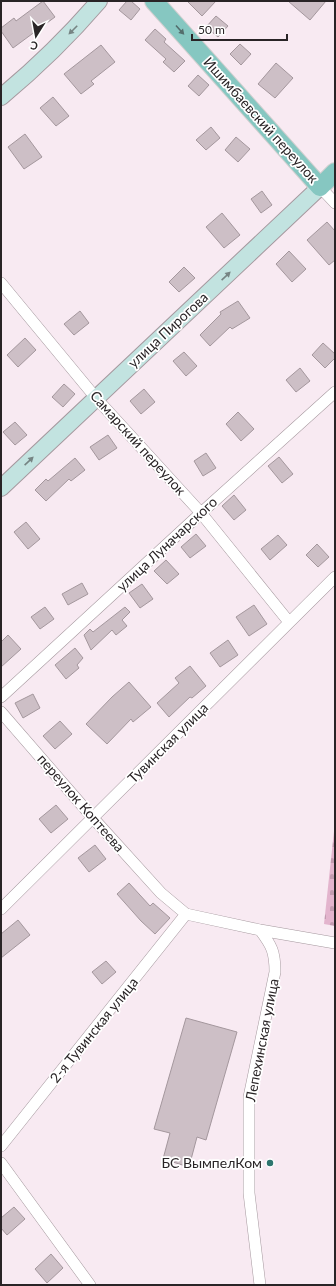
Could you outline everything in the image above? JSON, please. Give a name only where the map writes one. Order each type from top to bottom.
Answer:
[{"type":"main road","points":[[1,97],[20,81],[75,28],[99,1]]},
{"type":"main road","name":"Ишимбаевский переулок","points":[[154,1],[320,186]]},
{"type":"main road","name":"улица Пирогова","points":[[1,488],[335,172]]},
{"type":"street","name":"Ишимбаевский переулок","points":[[320,186],[335,203]]},
{"type":"street","name":"Самарский переулок","points":[[1,283],[96,398],[201,513],[290,622]]},
{"type":"street","name":"улица Луначарского","points":[[1,697],[335,392]]},
{"type":"street","name":"Тувинская улица","points":[[1,909],[335,577]]},
{"type":"street","name":"переулок Коптеева","points":[[1,712],[93,818],[161,893],[186,914]]},
{"type":"street","points":[[186,914],[260,930],[335,943]]},
{"type":"street","name":"2-я Тувинская улица","points":[[1,1146],[186,914]]},
{"type":"street","name":"Лепехинская улица","points":[[260,930],[270,943],[275,957],[275,972],[249,1097],[249,1193],[260,1285]]},
{"type":"street","points":[[1,1163],[90,1285]]},
{"type":"green space","points":[[335,822],[335,926],[324,924]]},
{"type":"building","points":[[43,1],[55,17],[13,48],[1,31],[1,28],[14,18],[16,21]]},
{"type":"building","points":[[127,1],[131,1],[140,9],[131,20],[119,10]]},
{"type":"building","points":[[187,1],[216,1],[202,16]]},
{"type":"building","points":[[288,1],[326,1],[310,20]]},
{"type":"building","points":[[216,16],[228,26],[218,37],[206,27]]},
{"type":"building","points":[[155,29],[166,39],[164,42],[185,61],[174,72],[163,62],[166,59],[145,40]]},
{"type":"building","points":[[240,44],[251,54],[241,65],[230,54]]},
{"type":"building","points":[[101,45],[115,62],[91,81],[94,84],[81,94],[64,74]]},
{"type":"building","points":[[276,63],[293,78],[275,98],[258,84]]},
{"type":"building","points":[[198,75],[209,85],[199,96],[188,86]]},
{"type":"building","points":[[53,97],[69,116],[56,126],[40,108]]},
{"type":"building","points":[[211,127],[220,138],[206,150],[196,140]]},
{"type":"building","points":[[25,134],[42,157],[24,169],[8,147]]},
{"type":"building","points":[[236,137],[250,149],[238,162],[225,150]]},
{"type":"building","points":[[262,191],[272,205],[261,213],[251,199]]},
{"type":"building","points":[[222,213],[240,235],[224,248],[206,227]]},
{"type":"building","points":[[327,222],[335,231],[335,260],[329,265],[307,240]]},
{"type":"building","points":[[289,251],[306,269],[292,282],[276,264]]},
{"type":"building","points":[[184,267],[195,278],[179,292],[169,282]]},
{"type":"building","points":[[238,301],[250,318],[232,329],[230,327],[210,346],[200,335],[221,314],[220,312]]},
{"type":"building","points":[[80,311],[89,323],[74,335],[64,324]]},
{"type":"building","points":[[25,338],[36,350],[18,367],[7,355]]},
{"type":"building","points":[[323,343],[335,354],[335,358],[325,368],[312,355]]},
{"type":"building","points":[[184,352],[197,366],[186,376],[173,361]]},
{"type":"building","points":[[300,368],[310,381],[296,392],[286,380]]},
{"type":"building","points":[[64,384],[75,394],[63,407],[52,397]]},
{"type":"building","points":[[144,389],[155,402],[141,414],[130,401]]},
{"type":"building","points":[[238,412],[254,429],[241,441],[226,424]]},
{"type":"building","points":[[15,422],[27,435],[15,445],[3,432]]},
{"type":"building","points":[[108,435],[117,448],[99,460],[90,447]]},
{"type":"building","points":[[206,453],[216,468],[203,476],[194,461]]},
{"type":"building","points":[[279,457],[293,474],[282,483],[268,466]]},
{"type":"building","points":[[75,458],[85,470],[71,481],[69,479],[46,501],[35,490],[46,479],[48,481]]},
{"type":"building","points":[[234,495],[246,510],[234,520],[222,506]]},
{"type":"building","points":[[26,522],[40,539],[28,549],[14,532]]},
{"type":"building","points":[[196,534],[206,546],[190,558],[181,547]]},
{"type":"building","points":[[278,535],[287,545],[270,560],[261,549]]},
{"type":"building","points":[[317,544],[329,557],[318,567],[306,555]]},
{"type":"building","points":[[166,560],[179,574],[167,584],[154,571]]},
{"type":"building","points":[[82,583],[88,594],[68,605],[62,594]]},
{"type":"building","points":[[142,584],[153,599],[140,608],[129,593]]},
{"type":"building","points":[[254,605],[267,624],[249,636],[236,617]]},
{"type":"building","points":[[45,607],[54,619],[40,629],[31,617]]},
{"type":"building","points":[[125,607],[130,612],[122,620],[127,626],[116,635],[112,630],[91,650],[84,635],[90,629],[93,632]]},
{"type":"building","points":[[8,635],[21,649],[1,667],[1,642]]},
{"type":"building","points":[[228,640],[238,655],[220,667],[210,653]]},
{"type":"building","points":[[75,648],[83,658],[77,665],[79,668],[66,679],[55,665]]},
{"type":"building","points":[[190,666],[206,686],[192,698],[190,697],[169,717],[157,703],[179,683],[175,678]]},
{"type":"building","points":[[129,682],[151,707],[133,722],[131,719],[107,744],[86,724]]},
{"type":"building","points":[[33,694],[40,708],[23,718],[15,703]]},
{"type":"building","points":[[60,721],[72,734],[55,749],[43,736]]},
{"type":"building","points":[[56,805],[68,819],[51,833],[39,819]]},
{"type":"building","points":[[95,845],[106,859],[89,872],[78,858]]},
{"type":"building","points":[[129,883],[150,906],[153,903],[170,918],[155,934],[117,894]]},
{"type":"building","points":[[18,920],[30,935],[1,958],[1,934]]},
{"type":"building","points":[[106,961],[116,972],[102,984],[92,972]]},
{"type":"building","points":[[186,1018],[237,1032],[206,1140],[197,1137],[189,1167],[163,1159],[170,1133],[154,1129]]},
{"type":"building","points":[[14,1207],[25,1219],[7,1235],[1,1228],[1,1218]]},
{"type":"building","points":[[51,1254],[63,1268],[47,1283],[35,1269]]},
{"type":"place","name":"БС ВымпелКом","points":[[270,1163]]}]
